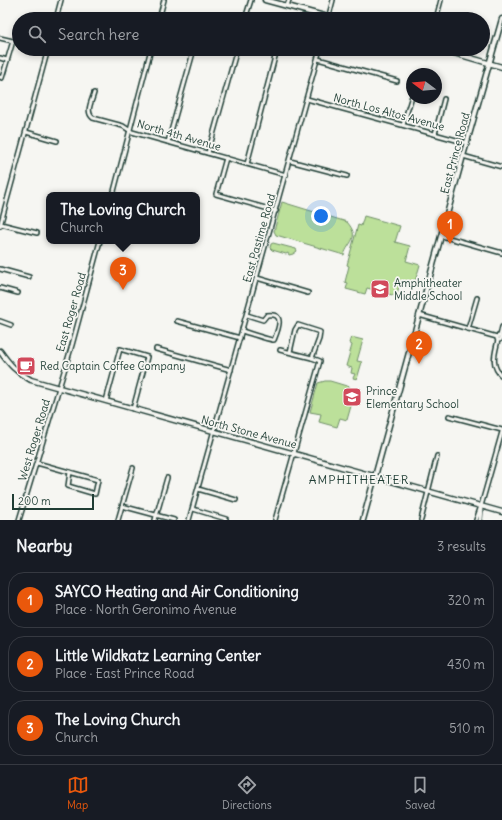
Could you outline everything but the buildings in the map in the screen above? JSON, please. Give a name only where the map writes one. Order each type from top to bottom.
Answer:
[{"type":"main road","points":[[265,0],[308,12]]},
{"type":"main road","name":"East Prince Road","points":[[363,520],[442,236],[466,143],[502,19]]},
{"type":"main road","points":[[463,56],[502,67]]},
{"type":"main road","name":"North Stone Avenue","points":[[0,351],[8,363],[19,374],[31,380],[502,512]]},
{"type":"street","points":[[58,12],[61,0]]},
{"type":"street","points":[[160,12],[164,0]]},
{"type":"street","points":[[248,12],[251,0]]},
{"type":"street","points":[[287,6],[289,0]]},
{"type":"street","points":[[330,12],[333,0]]},
{"type":"street","points":[[438,12],[441,0]]},
{"type":"street","points":[[0,38],[12,41]]},
{"type":"street","points":[[0,77],[2,78],[12,44]]},
{"type":"street","points":[[37,234],[0,225],[46,56]]},
{"type":"street","points":[[114,192],[149,56]]},
{"type":"street","points":[[168,142],[192,56]]},
{"type":"street","points":[[208,153],[235,56]]},
{"type":"street","points":[[246,164],[276,56]]},
{"type":"street","points":[[0,58],[7,60]]},
{"type":"street","points":[[318,58],[397,81]]},
{"type":"street","name":"East Pastime Road","points":[[189,520],[318,58]]},
{"type":"street","name":"North 4th Avenue","points":[[94,93],[89,109],[91,117],[125,127],[132,132],[286,174]]},
{"type":"street","name":"North Los Altos Avenue","points":[[306,99],[466,143]]},
{"type":"street","points":[[435,134],[444,99]]},
{"type":"street","points":[[403,125],[410,104]]},
{"type":"street","points":[[26,132],[57,140]]},
{"type":"street","points":[[463,156],[502,167]]},
{"type":"street","points":[[226,158],[216,194],[276,211]]},
{"type":"street","points":[[290,161],[347,176]]},
{"type":"street","points":[[442,236],[502,253]]},
{"type":"street","name":"East Roger Road","points":[[58,388],[99,244]]},
{"type":"street","points":[[0,268],[29,277]]},
{"type":"street","points":[[257,278],[308,293]]},
{"type":"street","points":[[0,288],[18,293]]},
{"type":"street","points":[[468,329],[477,298]]},
{"type":"street","points":[[242,331],[271,340],[274,340],[277,332],[280,320],[275,315],[267,315],[263,320],[247,315]]},
{"type":"street","points":[[419,315],[500,338]]},
{"type":"street","points":[[0,321],[11,325]]},
{"type":"street","points":[[177,321],[240,338]]},
{"type":"street","points":[[290,352],[295,330],[298,325],[320,332],[312,358]]},
{"type":"street","points":[[502,327],[494,355],[494,362],[497,372],[502,376]]},
{"type":"street","points":[[106,401],[120,349],[147,357],[132,409]]},
{"type":"street","points":[[156,349],[231,370]]},
{"type":"street","points":[[275,520],[320,361],[280,350]]},
{"type":"street","name":"West Roger Road","points":[[19,520],[37,464],[58,388]]},
{"type":"street","points":[[449,416],[502,431],[482,506],[480,520]]},
{"type":"street","points":[[421,520],[438,456]]},
{"type":"street","points":[[37,464],[70,472],[98,480],[95,494],[68,486],[70,472]]},
{"type":"street","points":[[118,520],[133,468]]},
{"type":"street","points":[[155,520],[167,478]]},
{"type":"street","points":[[198,489],[236,500]]},
{"type":"street","points":[[122,506],[174,520]]},
{"type":"street","points":[[476,520],[482,506]]},
{"type":"street","points":[[193,509],[226,519]]},
{"type":"green space","points":[[282,202],[347,222],[351,227],[353,236],[344,255],[276,235],[274,231]]},
{"type":"green space","points":[[364,216],[400,226],[395,242],[410,246],[406,261],[420,265],[413,288],[400,284],[396,296],[367,288],[365,294],[346,289],[348,283],[345,282],[349,266],[347,265],[358,225],[361,226]]},
{"type":"green space","points":[[273,243],[296,249],[297,251],[289,255],[288,253],[286,254],[272,250],[270,248],[271,244]]},
{"type":"green space","points":[[351,337],[363,340],[357,361],[362,362],[357,379],[353,378],[355,374],[351,373],[352,368],[346,366],[352,345],[349,343]]},
{"type":"green space","points":[[325,381],[350,387],[349,394],[352,396],[351,399],[353,399],[347,420],[340,418],[337,427],[319,422],[321,414],[310,412],[318,383]]},
{"type":"place","name":"SAYCO Heating and Air Conditioning","points":[[450,244]]},
{"type":"place","name":"Amphitheater Middle School","points":[[380,289]]},
{"type":"place","name":"The Loving Church","points":[[123,290]]},
{"type":"place","name":"Little Wildkatz Learning Center","points":[[419,364]]},
{"type":"place","name":"Red Captain Coffee Company","points":[[26,366]]},
{"type":"place","name":"Prince Elementary School","points":[[352,397]]},
{"type":"district","name":"AMPHITHEATER","points":[[359,480]]}]
